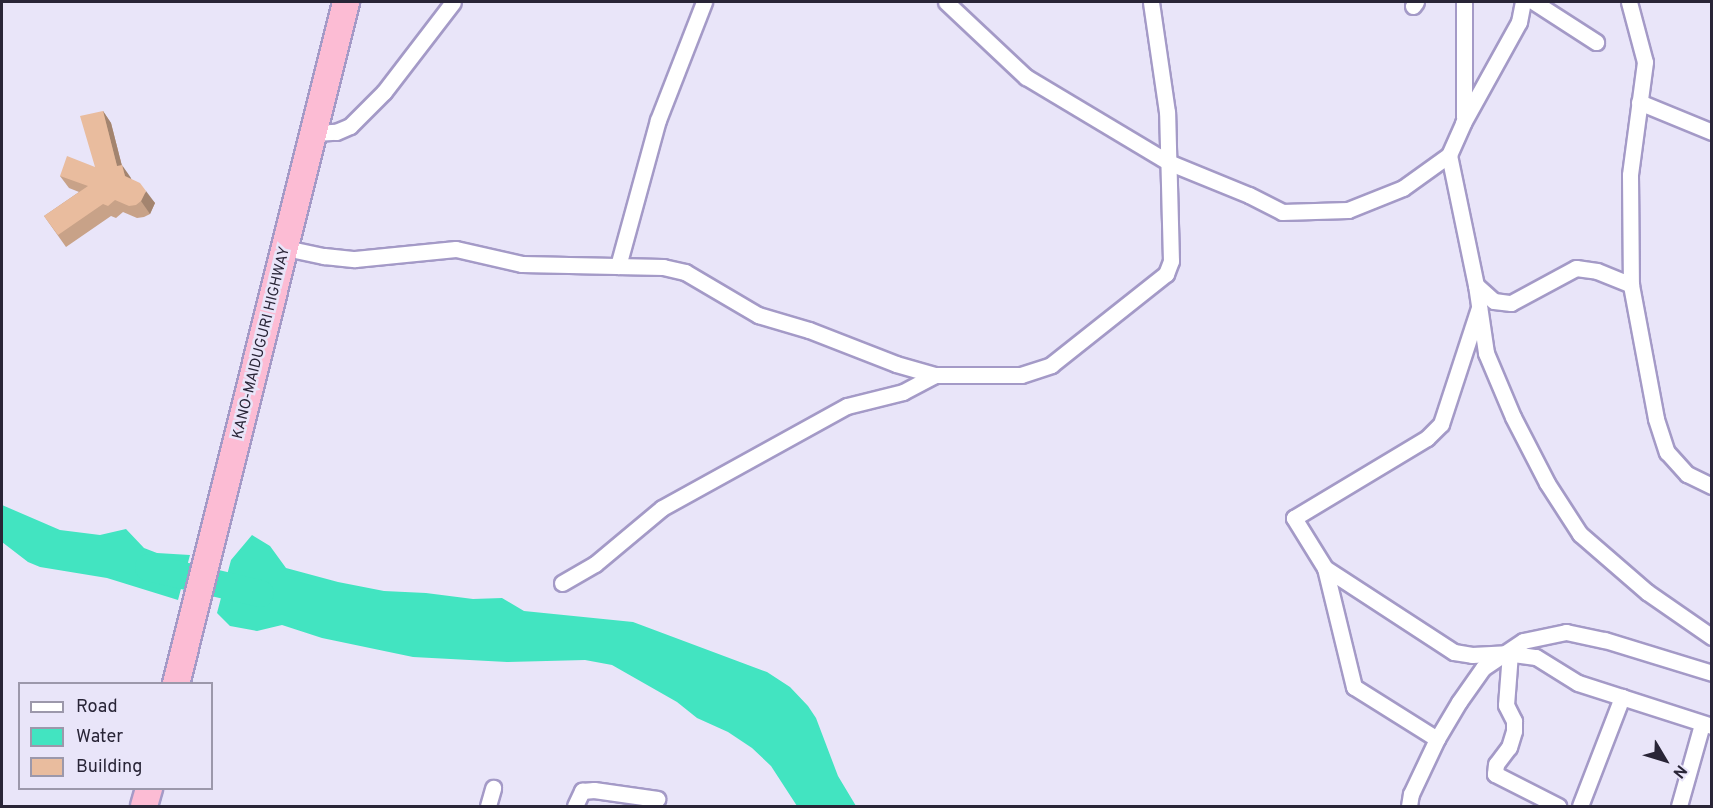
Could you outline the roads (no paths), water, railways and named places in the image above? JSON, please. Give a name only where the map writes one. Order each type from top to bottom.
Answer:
[{"type":"highway","name":"KANO-MAIDUGURI HIGHWAY","points":[[177,682],[346,2]]},
{"type":"highway","points":[[144,807],[149,790]]},
{"type":"street","points":[[314,133],[336,132],[350,126],[384,92],[453,2]]},
{"type":"street","points":[[618,266],[658,120],[704,2]]},
{"type":"street","points":[[946,2],[1026,77],[1168,162],[1249,195],[1282,212],[1348,210],[1403,188],[1449,155],[1463,123],[1519,22],[1523,2]]},
{"type":"street","points":[[286,245],[295,250],[324,256],[355,259],[456,249],[522,264],[663,267],[685,272],[758,315],[935,375],[1021,375],[1051,365],[1166,274],[1170,261],[1167,112],[1151,2]]},
{"type":"street","points":[[1463,123],[1466,92],[1464,2]]},
{"type":"street","points":[[1534,2],[1596,42]]},
{"type":"street","points":[[1629,2],[1644,62],[1630,175],[1631,285],[1656,419],[1667,452],[1687,474],[1703,484],[1712,486]]},
{"type":"street","points":[[1639,102],[1712,132]]},
{"type":"street","points":[[1449,155],[1476,285],[1486,353],[1513,417],[1547,483],[1580,534],[1647,592],[1712,637]]},
{"type":"street","points":[[1476,285],[1494,301],[1511,303],[1576,268],[1597,271],[1631,285]]},
{"type":"street","points":[[1437,739],[1354,687],[1325,568],[1294,518],[1427,438],[1441,424],[1479,308]]},
{"type":"street","points":[[562,583],[595,564],[662,508],[847,406],[903,392],[935,375]]},
{"type":"street","points":[[1325,568],[1454,652],[1472,655],[1508,653],[1536,657],[1578,683],[1707,725],[1679,807]]},
{"type":"street","points":[[1409,807],[1411,794],[1437,739],[1484,668],[1523,641],[1566,632],[1605,640],[1712,673]]},
{"type":"street","points":[[1508,653],[1506,705],[1514,721],[1514,731],[1509,747],[1496,764],[1496,774],[1558,807]]},
{"type":"street","points":[[1581,807],[1622,697]]},
{"type":"street","points":[[488,807],[493,788]]},
{"type":"street","points":[[575,807],[582,791],[594,790],[657,799]]},
{"type":"water","points":[[2,505],[60,530],[100,535],[126,529],[144,548],[157,553],[190,555],[178,600],[107,578],[40,567],[28,562],[2,542]]},
{"type":"water","points":[[252,535],[270,546],[286,568],[338,582],[384,591],[473,599],[502,598],[524,611],[633,622],[767,672],[790,687],[816,718],[838,776],[856,806],[797,806],[771,766],[752,748],[728,732],[697,718],[677,702],[612,665],[585,660],[507,662],[413,657],[322,638],[282,625],[257,631],[230,626],[217,613],[231,560]]},
{"type":"waterway","points":[[148,567],[260,593]]}]
